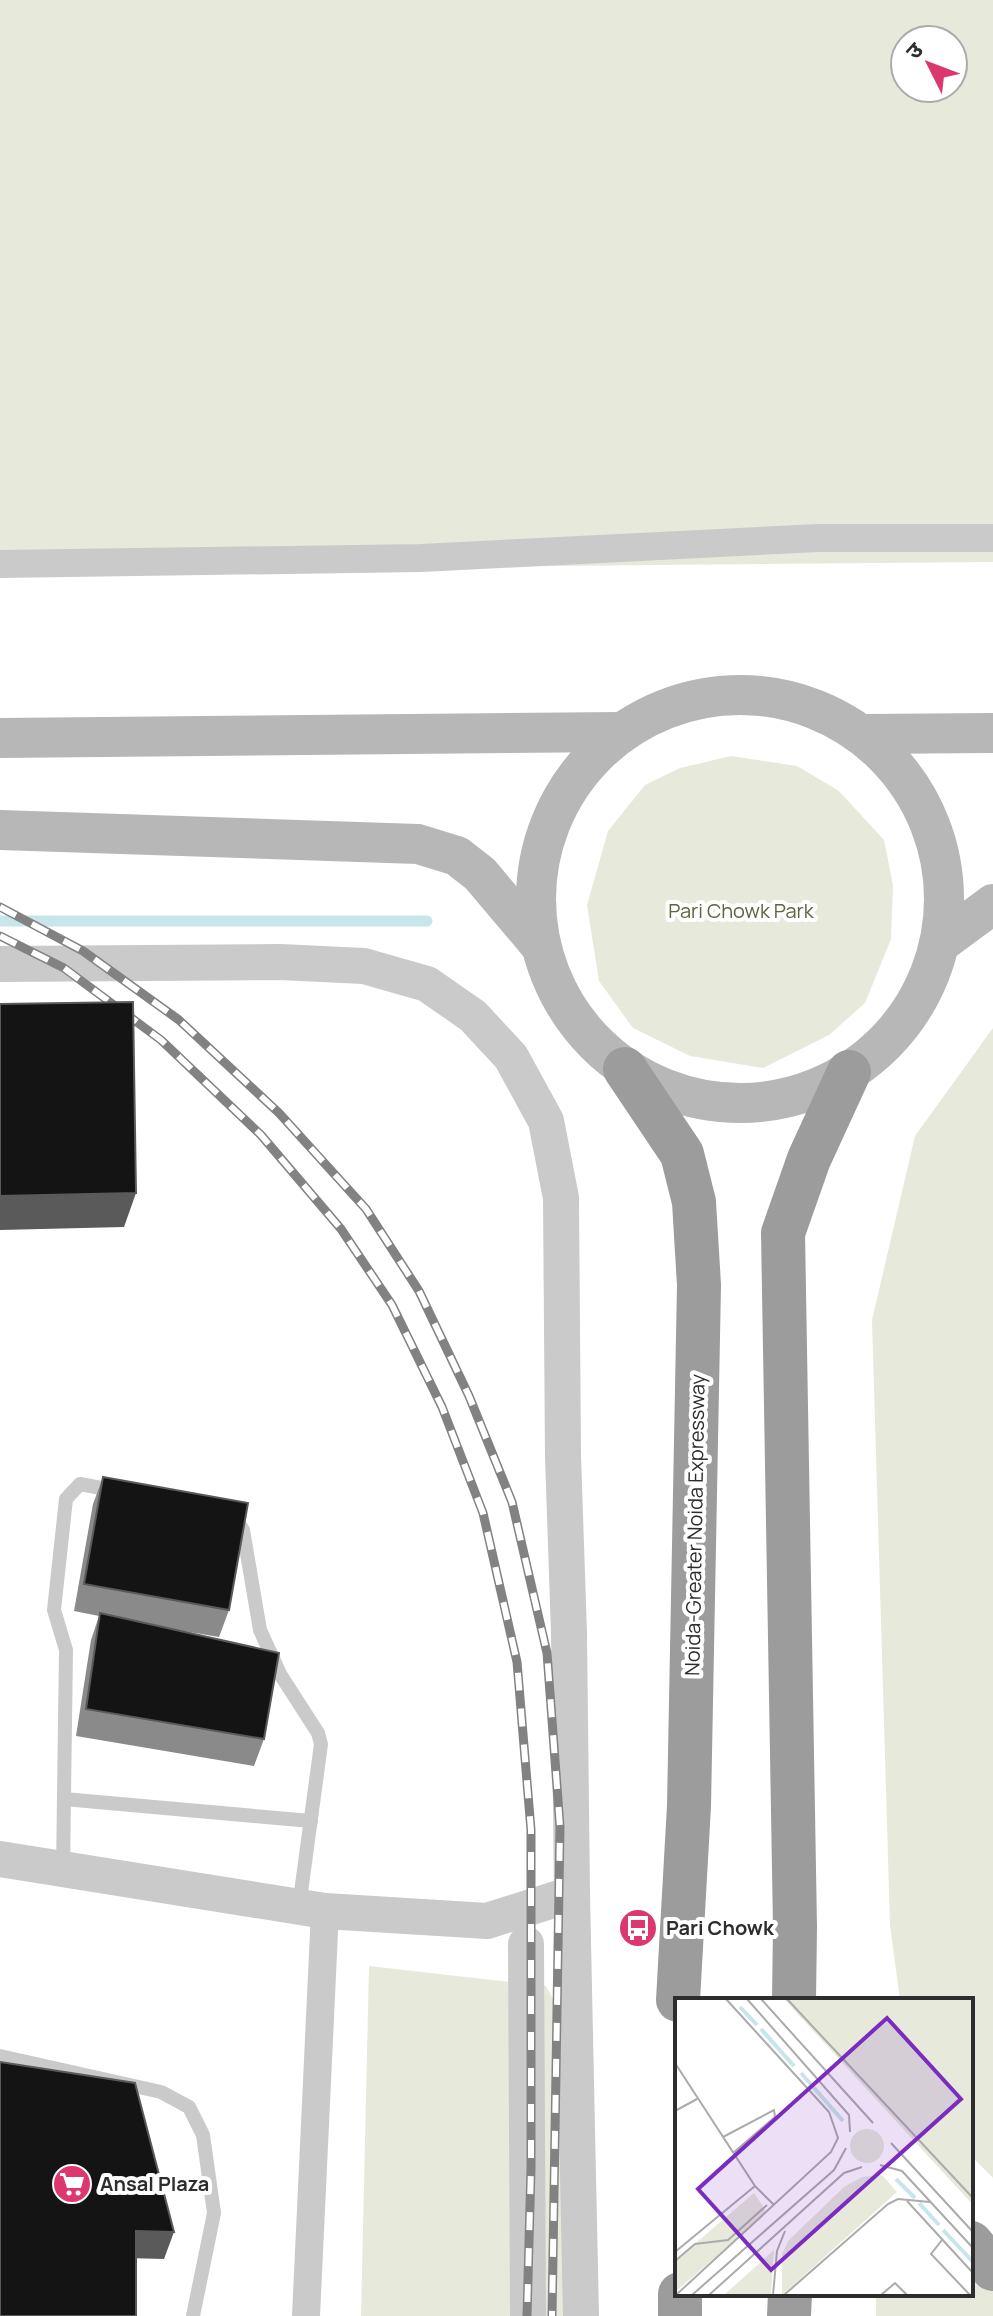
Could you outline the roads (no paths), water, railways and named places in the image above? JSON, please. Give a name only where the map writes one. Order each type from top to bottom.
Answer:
[{"type":"highway","name":"Noida-Greater Noida Expressway","points":[[625,1069],[682,1154],[694,1202],[699,1285],[689,1806],[678,1998]]},
{"type":"highway","points":[[794,1998],[783,1233],[809,1159],[849,1072]]},
{"type":"highway","points":[[795,1927],[823,1998]]},
{"type":"highway","points":[[973,2245],[993,2269]]},
{"type":"highway","points":[[789,2316],[790,2296]]},
{"type":"main road","points":[[742,693],[806,704],[863,734],[905,776],[933,828],[945,886],[939,944],[921,995],[890,1038],[849,1072],[795,1096],[736,1104],[677,1095],[625,1069],[586,1035],[564,1004],[540,945],[535,885],[548,827],[576,772],[620,732],[679,703],[742,693]]},
{"type":"main road","points":[[0,738],[620,732]]},
{"type":"main road","points":[[863,734],[993,733]]},
{"type":"main road","points":[[0,830],[418,844],[457,856],[480,874],[540,945]]},
{"type":"main road","points":[[939,944],[993,904]]},
{"type":"street","points":[[0,564],[421,558],[818,538],[993,538]]},
{"type":"street","points":[[0,964],[280,962],[364,966],[427,984],[473,1016],[511,1057],[546,1121],[561,1198],[581,2316]]},
{"type":"street","points":[[0,1859],[312,1909],[487,1921],[572,1894]]},
{"type":"street","points":[[306,2316],[312,1909]]},
{"type":"street","points":[[487,1921],[573,1971]]},
{"type":"street","points":[[526,1944],[528,2316]]},
{"type":"lane","points":[[63,1869],[66,1650],[54,1610],[66,1499],[80,1484],[138,1496]]},
{"type":"lane","points":[[225,1513],[232,1515],[243,1530],[260,1630],[280,1674],[318,1733],[321,1744],[311,1821],[312,1909]]},
{"type":"lane","points":[[64,1799],[311,1821]]},
{"type":"lane","points":[[0,2056],[161,2092],[189,2107],[203,2135],[214,2213],[193,2316]]},
{"type":"waterway","points":[[0,921],[427,921]]},
{"type":"railway","points":[[0,907],[83,951],[179,1020],[279,1113],[366,1209],[419,1291],[469,1396],[512,1502],[547,1653],[560,1827],[552,2316]]},
{"type":"railway","points":[[0,936],[64,968],[161,1040],[261,1135],[341,1229],[392,1305],[442,1407],[483,1513],[517,1662],[531,1830],[531,2168],[527,2316]]},
{"type":"place","name":"Pari Chowk","points":[[638,1928]]},
{"type":"place","name":"Ansal Plaza","points":[[72,2184]]},
{"type":"park label","name":"Pari Chowk Park","points":[[741,911]]}]
